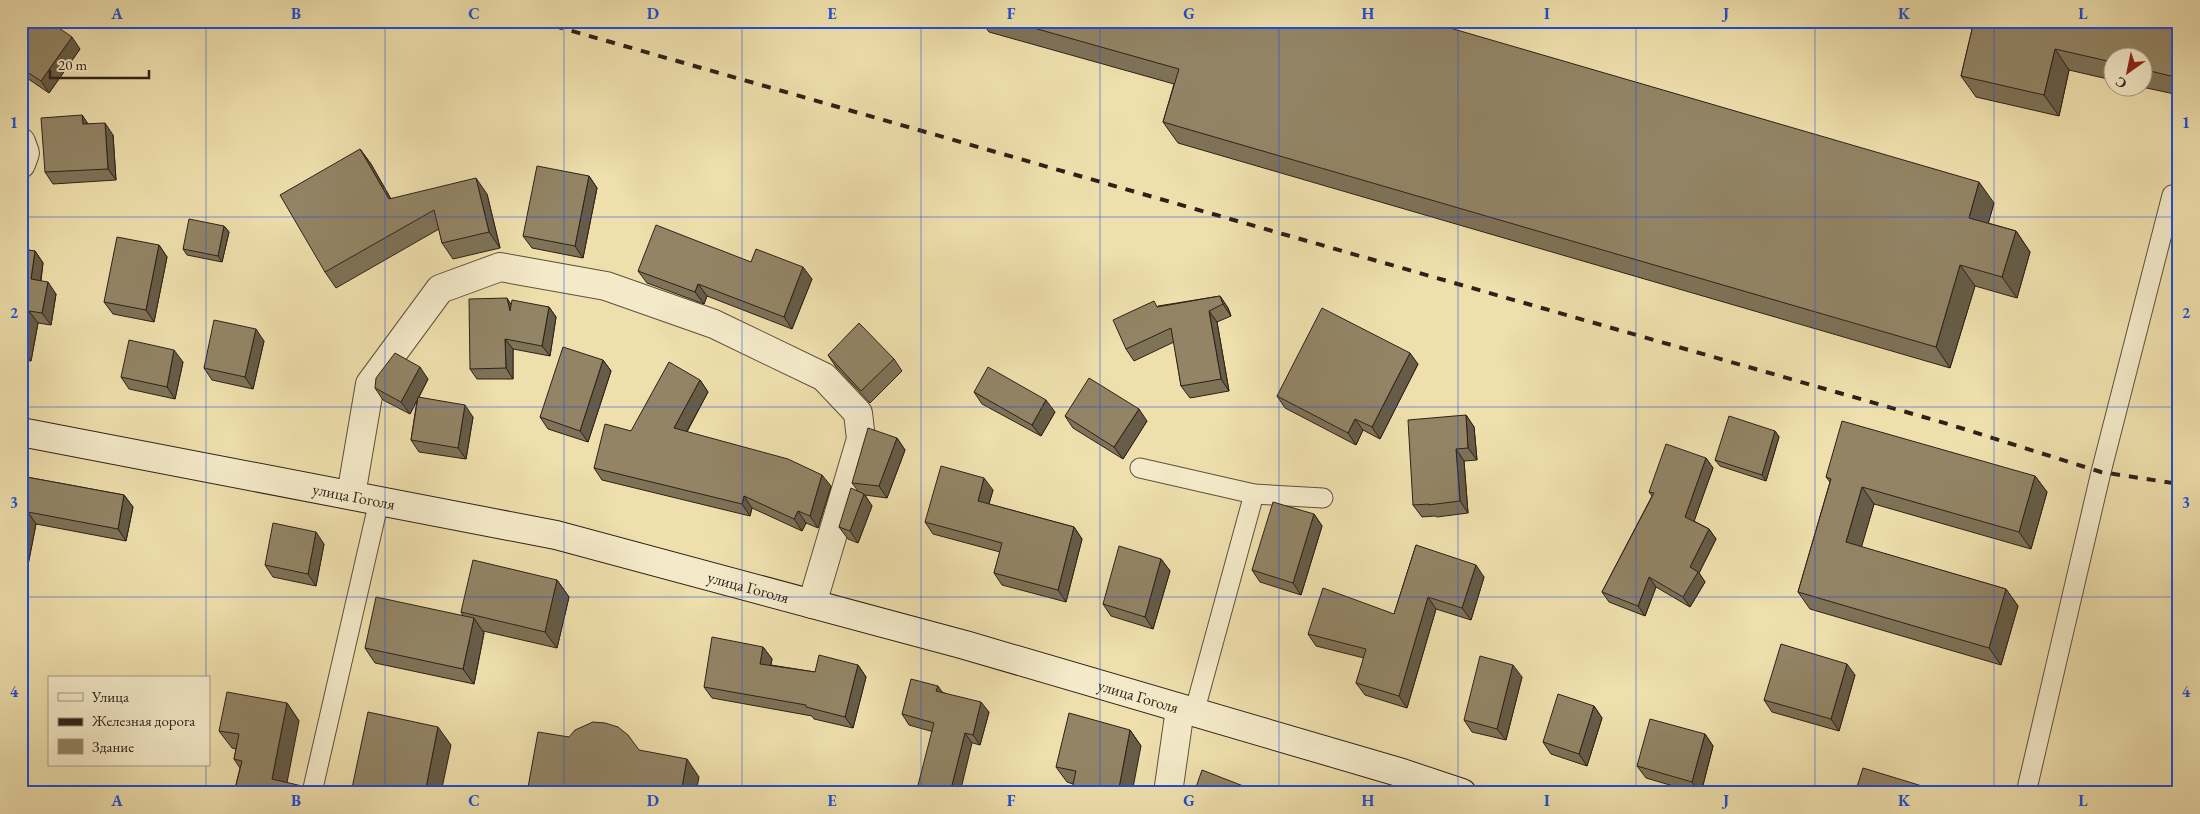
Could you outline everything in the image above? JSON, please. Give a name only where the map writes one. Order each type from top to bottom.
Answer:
[{"type":"main road","points":[[21,142],[25,153],[21,164]]},
{"type":"main road","points":[[351,496],[370,384],[440,289],[500,267],[606,286],[714,324],[824,377],[858,413],[861,439],[812,604]]},
{"type":"main road","name":"улица Гоголя","points":[[21,432],[556,535],[965,645],[1187,711],[1419,786],[1462,793]]},
{"type":"main road","points":[[1168,793],[1187,711]]},
{"type":"lane","points":[[2026,793],[2101,472],[2171,235],[2172,195]]},
{"type":"lane","points":[[1140,468],[1254,494],[1323,498]]},
{"type":"lane","points":[[1187,711],[1254,494]]},
{"type":"lane","points":[[313,788],[379,501]]},
{"type":"building","points":[[27,21],[49,21],[72,37],[41,81],[21,68],[21,30]]},
{"type":"building","points":[[1009,21],[1426,21],[1979,182],[1969,218],[2016,231],[2002,277],[1960,265],[1936,347],[1163,122],[1179,69]]},
{"type":"building","points":[[1974,21],[2179,21],[2179,78],[2152,71],[2152,48],[2102,48],[2102,60],[2055,49],[2044,95],[1961,76]]},
{"type":"building","points":[[82,115],[83,124],[105,123],[108,169],[45,172],[41,118]]},
{"type":"building","points":[[360,149],[389,199],[476,178],[489,232],[442,243],[434,210],[325,272],[280,195]]},
{"type":"building","points":[[537,166],[589,176],[575,246],[523,236]]},
{"type":"building","points":[[189,219],[224,226],[218,256],[183,249]]},
{"type":"building","points":[[656,225],[751,262],[756,249],[803,267],[784,317],[698,284],[695,292],[638,271]]},
{"type":"building","points":[[117,237],[159,245],[146,310],[104,302]]},
{"type":"building","points":[[21,249],[35,251],[31,279],[48,282],[42,313],[29,311],[23,350],[21,349]]},
{"type":"building","points":[[1220,296],[1223,304],[1209,311],[1221,379],[1181,386],[1171,328],[1126,349],[1113,320],[1154,301],[1157,307]]},
{"type":"building","points":[[507,298],[510,311],[512,300],[549,307],[542,346],[505,339],[506,368],[470,369],[469,299]]},
{"type":"building","points":[[1322,308],[1410,353],[1372,427],[1355,419],[1348,433],[1277,396]]},
{"type":"building","points":[[214,320],[256,329],[245,377],[204,368]]},
{"type":"building","points":[[859,323],[894,359],[861,391],[828,355]]},
{"type":"building","points":[[129,340],[174,350],[167,387],[121,377]]},
{"type":"building","points":[[563,347],[603,360],[580,431],[540,417]]},
{"type":"building","points":[[395,353],[420,367],[401,402],[375,388],[376,378]]},
{"type":"building","points":[[669,362],[700,380],[674,428],[788,459],[822,475],[810,516],[798,511],[794,519],[744,496],[742,504],[594,468],[605,424],[631,431]]},
{"type":"building","points":[[988,367],[1046,400],[1032,425],[974,392]]},
{"type":"building","points":[[1089,378],[1139,409],[1114,447],[1065,416]]},
{"type":"building","points":[[418,397],[465,405],[458,448],[411,440]]},
{"type":"building","points":[[1466,415],[1468,448],[1456,449],[1460,501],[1413,505],[1408,420]]},
{"type":"building","points":[[1729,416],[1775,431],[1762,475],[1715,460]]},
{"type":"building","points":[[1842,421],[2035,476],[2019,532],[1862,487],[1846,542],[2006,589],[1989,648],[1798,592],[1831,479],[1826,477]]},
{"type":"building","points":[[868,428],[897,438],[879,486],[852,483]]},
{"type":"building","points":[[1666,444],[1706,458],[1685,517],[1709,529],[1690,567],[1698,572],[1683,597],[1649,577],[1638,606],[1602,592],[1654,493],[1649,492]]},
{"type":"building","points":[[941,466],[984,478],[978,501],[1074,527],[1058,590],[994,573],[1002,543],[925,522]]},
{"type":"building","points":[[21,476],[124,495],[118,529],[28,512],[21,547]]},
{"type":"building","points":[[851,488],[864,494],[850,531],[839,527]]},
{"type":"building","points":[[1273,502],[1314,514],[1293,583],[1252,570]]},
{"type":"building","points":[[273,523],[316,532],[308,574],[265,565]]},
{"type":"building","points":[[1416,545],[1476,565],[1462,608],[1428,597],[1399,696],[1356,683],[1366,649],[1308,634],[1323,588],[1394,614]]},
{"type":"building","points":[[1119,546],[1161,559],[1145,617],[1103,604]]},
{"type":"building","points":[[473,560],[557,580],[545,632],[461,612]]},
{"type":"building","points":[[376,597],[474,618],[463,669],[365,648]]},
{"type":"building","points":[[712,637],[763,647],[760,664],[815,672],[819,655],[858,665],[845,717],[806,707],[806,705],[704,687]]},
{"type":"building","points":[[1781,644],[1847,664],[1831,719],[1764,700]]},
{"type":"building","points":[[1480,656],[1513,665],[1497,729],[1464,720]]},
{"type":"building","points":[[911,679],[938,686],[936,691],[981,702],[973,735],[965,733],[950,793],[916,793],[934,723],[902,714]]},
{"type":"building","points":[[227,692],[287,703],[272,779],[332,793],[234,793],[242,761],[234,759],[239,734],[219,731]]},
{"type":"building","points":[[1558,694],[1594,706],[1579,754],[1543,742]]},
{"type":"building","points":[[368,712],[438,727],[425,793],[351,793]]},
{"type":"building","points":[[1069,713],[1130,730],[1118,793],[1071,793],[1076,771],[1056,767]]},
{"type":"building","points":[[1650,719],[1705,734],[1692,782],[1637,766]]},
{"type":"building","points":[[593,722],[618,727],[628,735],[639,750],[687,759],[681,793],[527,793],[538,732],[569,737],[575,730]]},
{"type":"building","points":[[1863,768],[1922,786],[1920,793],[1855,793]]},
{"type":"building","points":[[1202,770],[1251,789],[1249,793],[1194,793]]},
{"type":"railway","points":[[537,21],[1948,424],[2101,472],[2179,484]]}]
